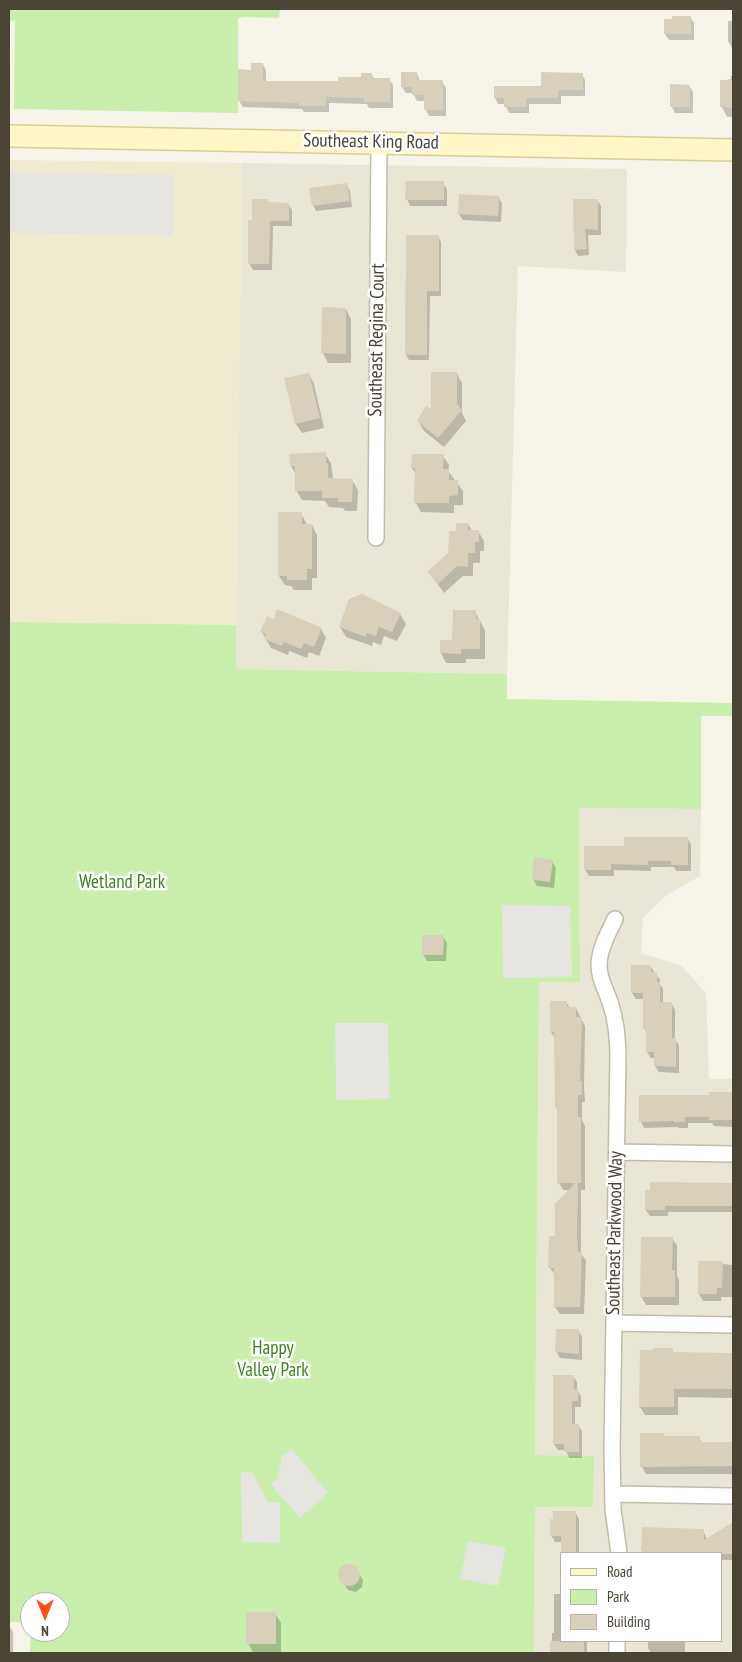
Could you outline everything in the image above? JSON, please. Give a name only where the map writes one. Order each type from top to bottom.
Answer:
[{"type":"main road","name":"Southeast King Road","points":[[9,136],[733,150]]},
{"type":"street","name":"Southeast Regina Court","points":[[376,538],[379,142]]},
{"type":"street","name":"Southeast Parkwood Way","points":[[615,919],[601,949],[599,966],[600,980],[610,1002],[616,1024],[618,1052],[613,1494],[619,1552]]},
{"type":"street","points":[[617,1152],[733,1154]]},
{"type":"street","points":[[614,1322],[733,1325]]},
{"type":"street","points":[[613,1494],[733,1496]]},
{"type":"shaded area","points":[[9,160],[242,163],[236,625],[9,622]]},
{"type":"shaded area","points":[[242,163],[627,169],[626,272],[518,266],[507,674],[235,669]]},
{"type":"shaded area","points":[[9,172],[174,175],[173,236],[9,233]]},
{"type":"shaded area","points":[[579,808],[701,809],[700,876],[667,895],[643,918],[641,953],[682,966],[706,993],[709,1079],[733,1079],[733,1653],[534,1653],[535,1507],[593,1507],[593,1456],[535,1455],[539,982],[580,982]]},
{"type":"shaded area","points":[[502,905],[570,906],[572,977],[503,978]]},
{"type":"shaded area","points":[[335,1023],[388,1023],[389,1099],[336,1100]]},
{"type":"shaded area","points":[[292,1449],[328,1493],[300,1518],[270,1484],[277,1479],[282,1456]]},
{"type":"shaded area","points":[[241,1472],[253,1473],[268,1502],[280,1502],[280,1543],[242,1542]]},
{"type":"shaded area","points":[[468,1541],[506,1548],[498,1586],[460,1579]]},
{"type":"green space","points":[[9,9],[280,9],[279,18],[243,17],[238,19],[238,113],[14,109],[15,20],[9,22]]},
{"type":"green space","name":"Happy Valley Park","points":[[9,622],[236,625],[236,669],[507,674],[507,699],[733,703],[733,716],[701,716],[701,809],[579,808],[580,982],[539,982],[535,1455],[594,1456],[593,1507],[535,1507],[534,1653],[30,1653],[31,1642],[70,1642],[70,1592],[20,1592],[20,1622],[9,1622]]},
{"type":"building","points":[[672,16],[691,16],[691,34],[664,34],[664,19],[672,19]]},
{"type":"building","points":[[251,63],[263,63],[263,81],[338,81],[338,77],[361,77],[361,73],[372,73],[372,78],[390,78],[390,102],[364,102],[364,98],[326,97],[326,106],[299,106],[299,103],[238,101],[238,69],[251,70]]},
{"type":"building","points":[[401,72],[417,72],[417,80],[443,80],[443,110],[424,110],[424,95],[412,95],[412,87],[401,87]]},
{"type":"building","points":[[541,72],[583,73],[583,90],[558,90],[558,98],[526,98],[526,107],[504,107],[504,98],[494,98],[494,86],[541,86]]},
{"type":"building","points":[[720,80],[733,80],[733,108],[720,107]]},
{"type":"building","points":[[670,84],[690,85],[690,107],[670,107]]},
{"type":"building","points":[[406,181],[444,181],[444,200],[405,200]]},
{"type":"building","points":[[347,183],[350,201],[312,206],[309,188]]},
{"type":"building","points":[[459,194],[499,196],[498,216],[458,214]]},
{"type":"building","points":[[252,199],[268,199],[268,202],[289,203],[289,221],[270,221],[269,264],[248,264],[248,220],[252,220]]},
{"type":"building","points":[[573,199],[598,199],[598,230],[585,229],[587,249],[574,250]]},
{"type":"building","points":[[406,235],[439,235],[439,291],[427,291],[427,355],[405,355]]},
{"type":"building","points":[[322,307],[346,308],[346,354],[321,353]]},
{"type":"building","points":[[431,372],[457,372],[457,404],[462,410],[438,438],[417,421],[426,406],[431,409]]},
{"type":"building","points":[[309,373],[320,418],[295,424],[284,378]]},
{"type":"building","points":[[326,452],[328,478],[353,479],[352,502],[338,502],[338,498],[322,498],[322,491],[295,491],[295,466],[290,466],[289,454]]},
{"type":"building","points":[[412,454],[444,454],[443,469],[449,469],[449,480],[458,480],[458,495],[449,496],[449,503],[414,503],[415,468],[411,468]]},
{"type":"building","points":[[278,512],[302,512],[302,524],[312,524],[312,569],[307,569],[307,580],[287,580],[287,576],[278,576]]},
{"type":"building","points":[[456,523],[468,523],[468,530],[479,530],[479,542],[475,542],[475,553],[468,553],[468,567],[457,566],[438,584],[427,572],[448,553],[449,531],[456,531]]},
{"type":"building","points":[[362,594],[401,613],[392,632],[379,627],[376,636],[367,633],[366,637],[339,627],[349,599]]},
{"type":"building","points":[[277,609],[322,628],[314,647],[304,643],[301,649],[284,642],[282,646],[264,639],[266,634],[260,632],[267,616],[274,619]]},
{"type":"building","points":[[453,610],[476,610],[476,619],[480,619],[480,649],[461,649],[461,654],[440,653],[440,640],[452,640]]},
{"type":"building","points":[[624,837],[688,837],[688,865],[671,865],[671,861],[648,861],[648,865],[611,864],[611,870],[584,870],[584,846],[624,846]]},
{"type":"building","points":[[534,857],[553,860],[550,882],[532,880]]},
{"type":"building","points":[[422,935],[444,935],[443,955],[422,955]]},
{"type":"building","points":[[631,965],[651,965],[651,972],[657,972],[657,982],[660,982],[660,1002],[672,1002],[672,1038],[676,1038],[676,1067],[654,1066],[654,1052],[646,1052],[646,1029],[643,1029],[643,993],[631,993]]},
{"type":"building","points":[[550,1001],[567,1001],[567,1007],[576,1007],[576,1017],[582,1017],[580,1081],[582,1081],[582,1095],[578,1095],[578,1117],[581,1117],[581,1183],[578,1183],[577,1236],[578,1252],[582,1252],[580,1307],[554,1307],[554,1268],[548,1268],[549,1236],[555,1236],[555,1204],[575,1183],[557,1183],[557,1107],[555,1107],[554,1032],[550,1032]]},
{"type":"building","points":[[709,1092],[733,1092],[733,1120],[685,1117],[685,1122],[639,1122],[639,1095],[709,1095]]},
{"type":"building","points":[[650,1182],[733,1183],[733,1206],[665,1206],[665,1210],[645,1210],[645,1190],[650,1190]]},
{"type":"building","points":[[641,1237],[673,1237],[672,1270],[675,1270],[675,1297],[640,1297]]},
{"type":"building","points":[[698,1261],[723,1261],[722,1288],[717,1288],[717,1294],[698,1294]]},
{"type":"building","points":[[556,1329],[579,1329],[579,1354],[555,1352]]},
{"type":"building","points":[[653,1348],[673,1348],[673,1352],[733,1353],[733,1389],[674,1389],[674,1407],[639,1407],[640,1350],[653,1350]]},
{"type":"building","points":[[553,1375],[574,1375],[574,1389],[578,1389],[578,1401],[572,1401],[572,1424],[579,1424],[579,1452],[564,1452],[564,1444],[553,1444]]},
{"type":"building","points":[[640,1433],[664,1433],[664,1436],[700,1436],[700,1442],[733,1442],[733,1466],[640,1467]]},
{"type":"building","points":[[553,1511],[576,1511],[576,1552],[561,1552],[561,1536],[550,1536],[550,1519],[553,1519]]},
{"type":"building","points":[[733,1522],[733,1554],[722,1554],[722,1552],[641,1551],[642,1527],[704,1529],[704,1540]]},
{"type":"building","points":[[349,1564],[359,1571],[360,1575],[353,1585],[349,1586],[339,1579],[338,1575],[345,1565]]},
{"type":"building","points":[[246,1612],[276,1612],[276,1644],[246,1644]]},
{"type":"building","points":[[550,1641],[584,1642],[584,1653],[550,1653]]},
{"type":"park label","name":"Wetland Park","points":[[122,883]]}]
